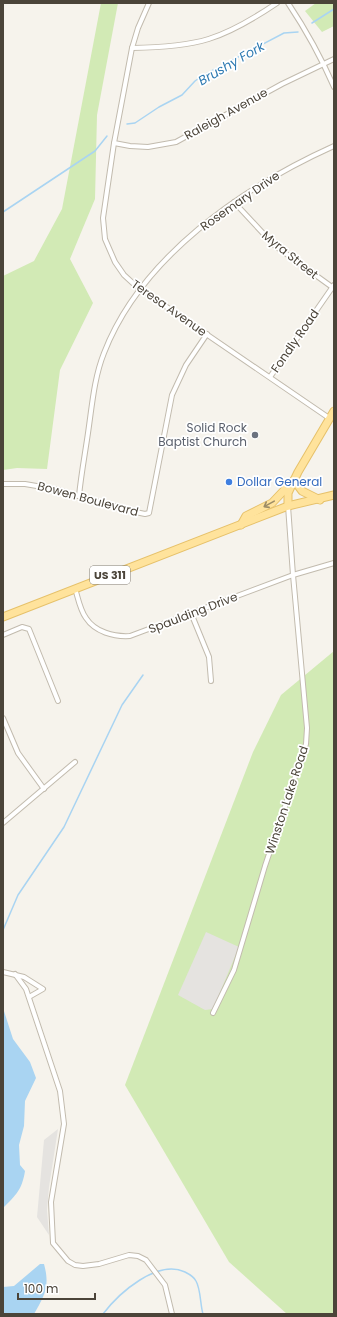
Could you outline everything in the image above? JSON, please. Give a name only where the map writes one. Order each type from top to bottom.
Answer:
[{"type":"main road","points":[[288,506],[288,493],[294,480],[334,411]]},
{"type":"main road","points":[[294,480],[302,491],[320,500]]},
{"type":"main road","points":[[241,525],[246,516],[272,503],[294,480]]},
{"type":"main road","name":"US 311","points":[[3,617],[288,506],[320,500],[334,495]]},
{"type":"street","name":"Teresa Avenue","points":[[150,3],[138,28],[132,48],[114,143],[104,218],[105,238],[119,269],[140,288],[329,418]]},
{"type":"street","points":[[132,48],[181,46],[206,41],[236,29],[277,3]]},
{"type":"street","points":[[288,3],[308,33],[324,63],[334,87]]},
{"type":"street","name":"Raleigh Avenue","points":[[114,143],[144,147],[176,142],[334,59]]},
{"type":"street","name":"Rosemary Drive","points":[[79,496],[99,368],[118,321],[140,288],[200,228],[234,202],[291,166],[334,146]]},
{"type":"street","name":"Myra Street","points":[[234,202],[274,245],[333,286]]},
{"type":"street","name":"Fondly Road","points":[[270,377],[333,286]]},
{"type":"street","name":"Bowen Boulevard","points":[[3,484],[40,486],[131,511],[145,514],[148,513],[174,389],[186,365],[207,334]]},
{"type":"street","name":"Winston Lake Road","points":[[213,1012],[234,970],[265,866],[306,744],[307,728],[288,506]]},
{"type":"street","name":"Spaulding Drive","points":[[75,588],[86,618],[93,625],[106,633],[118,637],[130,636],[293,575],[334,563]]},
{"type":"street","points":[[191,613],[209,656],[211,681]]},
{"type":"street","points":[[3,635],[22,627],[29,629],[58,701]]},
{"type":"street","points":[[3,718],[18,753],[44,789]]},
{"type":"street","points":[[3,824],[75,762]]},
{"type":"street","points":[[3,972],[24,976],[43,989],[29,997]]},
{"type":"street","points":[[15,974],[26,989],[60,1091],[64,1124],[51,1202],[53,1243],[68,1261],[75,1265],[83,1266],[99,1264],[129,1255],[138,1256],[146,1260],[165,1285],[172,1314]]},
{"type":"green space","points":[[101,3],[118,3],[97,115],[95,199],[70,259],[93,303],[60,370],[47,469],[17,468],[3,470],[3,276],[34,261],[62,209]]},
{"type":"green space","points":[[316,3],[334,3],[334,26],[322,32],[305,11]]},
{"type":"green space","points":[[334,651],[334,1314],[287,1314],[229,1262],[125,1085],[253,752],[281,695]]},
{"type":"shaded area","points":[[206,932],[239,947],[213,1009],[205,1010],[178,995]]},
{"type":"shaded area","points":[[58,1129],[47,1210],[49,1235],[37,1217],[44,1140]]},
{"type":"water","points":[[3,1008],[13,1039],[30,1062],[36,1078],[25,1101],[24,1126],[19,1145],[20,1165],[25,1171],[24,1178],[18,1192],[3,1208]]},
{"type":"water","points":[[40,1264],[44,1264],[47,1278],[44,1296],[34,1314],[3,1314],[3,1287],[14,1286]]},
{"type":"waterway","name":"Brushy Fork","points":[[312,23],[334,9]]},
{"type":"waterway","name":"Brushy Fork","points":[[127,124],[135,123],[159,107],[182,95],[202,76],[284,33],[298,32]]},
{"type":"waterway","name":"Brushy Fork","points":[[3,212],[95,151],[107,136]]},
{"type":"waterway","points":[[3,930],[18,895],[64,827],[122,705],[143,675]]},
{"type":"waterway","points":[[103,1314],[119,1297],[140,1280],[163,1270],[174,1269],[185,1272],[195,1280],[199,1289],[203,1314]]},
{"type":"place","name":"Solid Rock Baptist Church","points":[[255,435]]},
{"type":"place","name":"Dollar General","points":[[229,482]]}]
